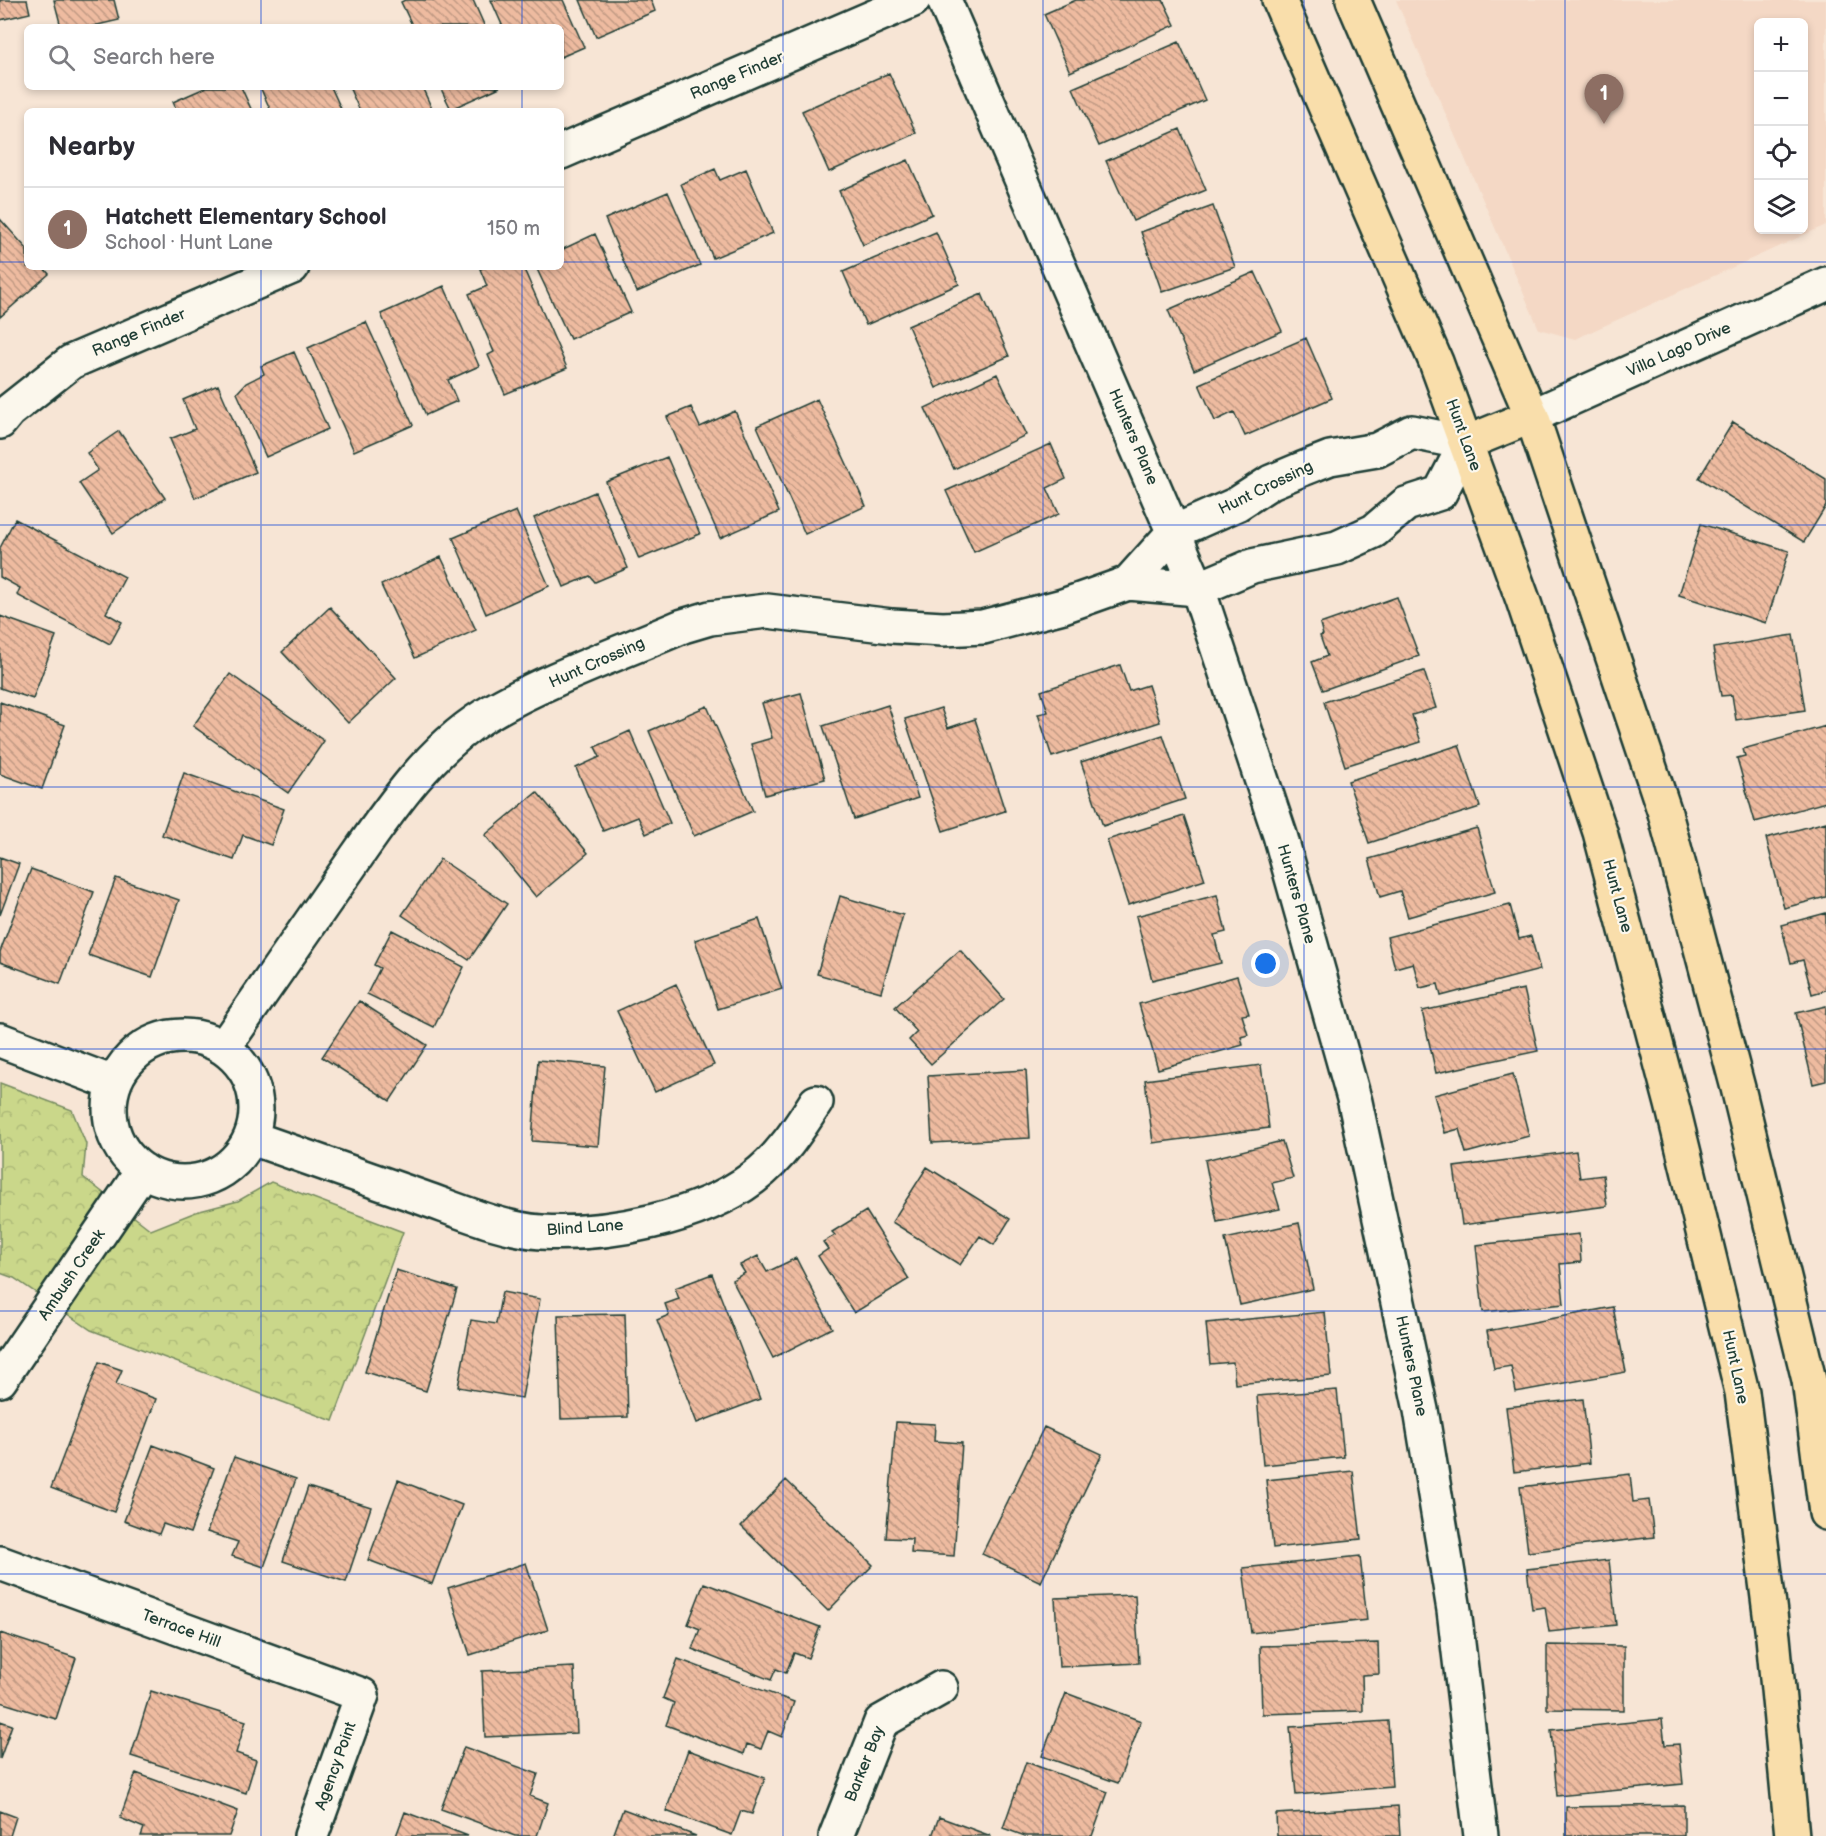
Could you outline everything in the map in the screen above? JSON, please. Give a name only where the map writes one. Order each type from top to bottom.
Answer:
[{"type":"main road","name":"Hunt Lane","points":[[1279,0],[1436,362],[1523,600],[1600,832],[1672,1104],[1739,1381],[1773,1637],[1792,1836]]},
{"type":"main road","points":[[1353,0],[1532,416],[1665,813],[1738,1088],[1809,1380],[1826,1513]]},
{"type":"main road","points":[[1466,443],[1532,416]]},
{"type":"street","name":"Range Finder","points":[[564,151],[913,0]]},
{"type":"street","name":"Hunters Plane","points":[[944,0],[1198,589],[1280,835],[1355,1102],[1421,1410],[1454,1610],[1481,1836]]},
{"type":"street","name":"Range Finder","points":[[0,422],[9,411],[71,362],[285,270]]},
{"type":"street","name":"Villa Lago Drive","points":[[1532,416],[1826,284]]},
{"type":"street","name":"Hunt Crossing","points":[[224,1047],[387,814],[428,764],[483,717],[517,699],[682,626],[710,618],[767,611],[892,626],[943,629],[984,627],[1063,606],[1128,583],[1198,589],[1252,566],[1337,548],[1374,531],[1406,504],[1440,493],[1466,443],[1412,432],[1377,450],[1330,458],[1302,469],[1271,483],[1237,504],[1174,532],[1128,583]]},
{"type":"street","points":[[173,1036],[200,1037],[224,1047],[243,1064],[254,1088],[257,1113],[252,1138],[238,1159],[217,1174],[193,1182],[167,1180],[143,1170],[125,1154],[113,1132],[109,1108],[114,1083],[127,1060],[148,1043],[173,1036]]},
{"type":"street","points":[[0,1040],[114,1083]]},
{"type":"street","name":"Blind Lane","points":[[252,1138],[480,1218],[540,1232],[601,1229],[650,1223],[704,1205],[753,1178],[792,1140],[816,1102]]},
{"type":"street","name":"Ambush Creek","points":[[0,1380],[143,1170]]},
{"type":"street","name":"Terrace Hill","points":[[0,1563],[362,1695]]},
{"type":"street","name":"Barker Bay","points":[[836,1836],[881,1722],[940,1688]]},
{"type":"street","name":"Agency Point","points":[[311,1836],[362,1695]]},
{"type":"shaded area","points":[[1396,0],[1826,0],[1826,225],[1808,233],[1808,18],[1754,18],[1754,234],[1806,234],[1575,339],[1539,329]]},
{"type":"green space","points":[[0,1083],[72,1110],[86,1144],[83,1177],[151,1230],[196,1212],[238,1201],[271,1182],[403,1232],[333,1421],[91,1330],[14,1278],[0,1273]]},
{"type":"building","points":[[0,0],[27,0],[30,13],[0,20]]},
{"type":"building","points":[[54,0],[114,0],[119,20],[102,24],[60,24]]},
{"type":"building","points":[[405,0],[473,0],[484,24],[412,24],[401,2]]},
{"type":"building","points":[[491,0],[563,0],[584,47],[564,56],[564,24],[502,24]]},
{"type":"building","points":[[580,0],[651,0],[655,11],[596,37]]},
{"type":"building","points":[[1076,0],[1163,0],[1175,25],[1070,72],[1044,14]]},
{"type":"building","points":[[1179,42],[1205,100],[1099,146],[1073,88]]},
{"type":"building","points":[[889,73],[916,133],[829,172],[802,111]]},
{"type":"building","points":[[200,90],[242,90],[251,108],[176,108],[173,102]]},
{"type":"building","points":[[261,90],[332,90],[341,108],[270,108]]},
{"type":"building","points":[[350,90],[423,90],[432,108],[359,108]]},
{"type":"building","points":[[442,90],[493,90],[453,108],[450,108]]},
{"type":"building","points":[[1180,129],[1206,190],[1133,221],[1106,161]]},
{"type":"building","points":[[908,160],[932,214],[863,245],[839,191]]},
{"type":"building","points":[[715,169],[720,180],[746,169],[773,233],[713,258],[681,184]]},
{"type":"building","points":[[668,192],[700,265],[637,292],[605,219]]},
{"type":"building","points":[[1213,206],[1235,267],[1162,292],[1141,232]]},
{"type":"building","points":[[0,219],[24,246],[24,270],[46,270],[49,274],[0,317]]},
{"type":"building","points":[[936,232],[959,284],[866,325],[843,272]]},
{"type":"building","points":[[595,234],[631,312],[570,339],[537,270],[564,270],[564,249]]},
{"type":"building","points":[[480,270],[524,270],[567,368],[505,394],[488,355],[494,352],[469,294],[487,286]]},
{"type":"building","points":[[1255,272],[1282,331],[1194,370],[1168,310]]},
{"type":"building","points":[[444,286],[479,366],[448,380],[457,401],[426,415],[381,314]]},
{"type":"building","points":[[982,294],[1009,356],[936,388],[908,326]]},
{"type":"building","points":[[366,322],[413,425],[354,451],[308,348]]},
{"type":"building","points":[[1306,338],[1332,398],[1245,436],[1234,412],[1215,421],[1199,384]]},
{"type":"building","points":[[294,352],[328,429],[266,457],[237,393],[246,383],[264,374],[261,366]]},
{"type":"building","points":[[997,374],[1026,435],[954,469],[925,408]]},
{"type":"building","points":[[218,385],[256,472],[195,498],[170,439],[195,429],[183,400]]},
{"type":"building","points":[[817,399],[866,506],[805,534],[757,426]]},
{"type":"building","points":[[691,407],[700,427],[735,411],[779,512],[720,538],[667,417]]},
{"type":"building","points":[[1733,422],[1826,479],[1826,506],[1804,542],[1699,478]]},
{"type":"building","points":[[119,431],[165,498],[113,533],[79,483],[98,470],[87,453]]},
{"type":"building","points":[[1051,444],[1066,479],[1047,488],[1059,514],[974,552],[946,491]]},
{"type":"building","points":[[667,457],[700,534],[639,559],[606,482]]},
{"type":"building","points":[[595,492],[628,568],[595,582],[590,576],[564,587],[534,518]]},
{"type":"building","points":[[516,511],[549,586],[486,614],[453,538]]},
{"type":"building","points":[[15,519],[125,577],[106,613],[122,622],[110,644],[17,595],[20,588],[0,577],[0,548]]},
{"type":"building","points":[[1701,524],[1789,551],[1766,623],[1679,595]]},
{"type":"building","points":[[441,557],[476,630],[415,658],[381,585]]},
{"type":"building","points":[[1397,597],[1419,656],[1323,690],[1312,662],[1327,656],[1320,636],[1323,635],[1320,624]]},
{"type":"building","points":[[330,607],[396,678],[348,723],[282,652]]},
{"type":"building","points":[[0,616],[56,636],[33,699],[0,688]]},
{"type":"building","points":[[1793,635],[1805,710],[1736,720],[1732,695],[1721,696],[1713,648]]},
{"type":"building","points":[[1120,665],[1129,691],[1148,685],[1160,722],[1052,757],[1038,714],[1048,712],[1041,691]]},
{"type":"building","points":[[1424,671],[1436,708],[1412,715],[1421,742],[1345,766],[1324,702]]},
{"type":"building","points":[[230,674],[324,741],[288,793],[193,726]]},
{"type":"building","points":[[801,693],[825,779],[765,795],[751,744],[772,738],[762,703]]},
{"type":"building","points":[[0,702],[65,725],[42,789],[0,774]]},
{"type":"building","points":[[888,705],[918,798],[854,819],[823,726]]},
{"type":"building","points":[[707,706],[753,811],[694,836],[649,731]]},
{"type":"building","points":[[941,708],[948,728],[975,719],[1005,811],[943,831],[905,719]]},
{"type":"building","points":[[1826,726],[1826,802],[1755,822],[1737,758],[1745,756],[1743,749]]},
{"type":"building","points":[[630,731],[670,823],[646,834],[638,817],[603,831],[576,768],[600,757],[595,747]]},
{"type":"building","points":[[1163,735],[1185,799],[1103,826],[1081,762]]},
{"type":"building","points":[[1459,745],[1480,807],[1369,843],[1348,781]]},
{"type":"building","points":[[184,773],[284,809],[271,845],[243,835],[234,860],[162,835]]},
{"type":"building","points":[[537,792],[588,853],[536,897],[485,835]]},
{"type":"building","points":[[1184,816],[1205,880],[1128,905],[1107,840]]},
{"type":"building","points":[[1826,822],[1826,897],[1784,908],[1766,838]]},
{"type":"building","points":[[1477,828],[1495,892],[1408,917],[1400,891],[1380,897],[1369,859]]},
{"type":"building","points":[[0,857],[19,864],[0,915]]},
{"type":"building","points":[[440,859],[507,904],[469,960],[402,915]]},
{"type":"building","points":[[31,869],[94,892],[60,984],[0,962],[0,952]]},
{"type":"building","points":[[116,878],[179,900],[152,977],[88,955]]},
{"type":"building","points":[[1217,895],[1226,932],[1214,935],[1221,963],[1152,980],[1136,916]]},
{"type":"building","points":[[840,896],[903,915],[881,992],[817,974]]},
{"type":"building","points":[[1510,905],[1519,939],[1531,936],[1540,970],[1441,996],[1438,984],[1420,988],[1413,963],[1395,968],[1387,937]]},
{"type":"building","points":[[1826,913],[1826,990],[1812,994],[1803,960],[1791,963],[1781,925]]},
{"type":"building","points":[[759,919],[782,989],[718,1009],[695,940]]},
{"type":"building","points":[[392,930],[464,967],[434,1027],[367,994],[380,968],[374,965]]},
{"type":"building","points":[[960,950],[1004,999],[931,1064],[909,1040],[917,1032],[895,1007]]},
{"type":"building","points":[[1237,976],[1249,1014],[1242,1015],[1248,1035],[1241,1037],[1243,1045],[1158,1069],[1139,1004]]},
{"type":"building","points":[[676,984],[714,1065],[655,1092],[617,1011]]},
{"type":"building","points":[[1524,989],[1538,1051],[1436,1073],[1422,1011]]},
{"type":"building","points":[[359,1001],[427,1045],[390,1101],[322,1057]]},
{"type":"building","points":[[1826,1006],[1826,1081],[1813,1084],[1796,1013]]},
{"type":"building","points":[[538,1060],[605,1066],[598,1146],[532,1141]]},
{"type":"building","points":[[1261,1065],[1269,1128],[1153,1143],[1145,1080]]},
{"type":"building","points":[[1026,1070],[1030,1138],[932,1143],[928,1076]]},
{"type":"building","points":[[1513,1074],[1529,1136],[1466,1153],[1459,1129],[1445,1133],[1434,1095]]},
{"type":"building","points":[[1282,1141],[1293,1178],[1272,1183],[1280,1209],[1217,1222],[1205,1160]]},
{"type":"building","points":[[1576,1151],[1580,1178],[1603,1175],[1607,1206],[1462,1225],[1454,1167]]},
{"type":"building","points":[[927,1167],[1010,1219],[994,1245],[980,1236],[960,1265],[892,1222]]},
{"type":"building","points":[[866,1211],[909,1279],[854,1313],[818,1256],[828,1249],[823,1242],[835,1235],[832,1232]]},
{"type":"building","points":[[1299,1223],[1313,1289],[1240,1305],[1225,1239]]},
{"type":"building","points":[[1579,1234],[1581,1262],[1560,1264],[1564,1304],[1483,1312],[1476,1245]]},
{"type":"building","points":[[758,1256],[767,1272],[796,1258],[832,1328],[773,1358],[732,1280],[745,1273],[740,1265]]},
{"type":"building","points":[[396,1270],[457,1289],[426,1391],[365,1372]]},
{"type":"building","points":[[712,1274],[760,1399],[697,1423],[657,1320],[669,1315],[665,1304],[679,1299],[675,1288]]},
{"type":"building","points":[[502,1292],[540,1299],[522,1398],[458,1387],[471,1320],[496,1324]]},
{"type":"building","points":[[1613,1307],[1626,1372],[1516,1392],[1511,1366],[1494,1369],[1487,1331]]},
{"type":"building","points":[[1325,1312],[1331,1376],[1235,1384],[1233,1362],[1210,1364],[1206,1323]]},
{"type":"building","points":[[625,1314],[628,1417],[561,1419],[558,1315]]},
{"type":"building","points":[[99,1362],[122,1370],[116,1384],[156,1399],[114,1512],[51,1488]]},
{"type":"building","points":[[1337,1390],[1344,1457],[1263,1465],[1257,1396]]},
{"type":"building","points":[[1583,1399],[1590,1463],[1514,1472],[1506,1407]]},
{"type":"building","points":[[896,1422],[935,1424],[934,1441],[962,1443],[954,1556],[911,1553],[912,1539],[886,1538]]},
{"type":"building","points":[[1044,1427],[1102,1454],[1041,1582],[982,1554]]},
{"type":"building","points":[[153,1445],[214,1468],[190,1533],[163,1524],[159,1534],[124,1521]]},
{"type":"building","points":[[234,1457],[296,1479],[264,1567],[232,1556],[238,1542],[207,1532]]},
{"type":"building","points":[[1353,1471],[1361,1539],[1273,1548],[1266,1480]]},
{"type":"building","points":[[1630,1474],[1633,1502],[1649,1500],[1654,1537],[1528,1552],[1520,1487]]},
{"type":"building","points":[[398,1480],[462,1505],[432,1584],[368,1560]]},
{"type":"building","points":[[786,1480],[873,1565],[828,1611],[741,1526]]},
{"type":"building","points":[[308,1487],[371,1507],[346,1582],[283,1561]]},
{"type":"building","points":[[1360,1556],[1367,1620],[1251,1633],[1243,1568]]},
{"type":"building","points":[[1609,1560],[1616,1625],[1549,1632],[1545,1607],[1532,1609],[1527,1569]]},
{"type":"building","points":[[526,1563],[548,1630],[470,1655],[448,1588]]},
{"type":"building","points":[[704,1583],[820,1627],[808,1658],[794,1653],[786,1673],[776,1669],[771,1680],[692,1649],[700,1629],[688,1624]]},
{"type":"building","points":[[1135,1595],[1139,1663],[1059,1667],[1055,1598]]},
{"type":"building","points":[[0,1633],[76,1658],[56,1719],[0,1702]]},
{"type":"building","points":[[1378,1643],[1379,1674],[1362,1675],[1363,1711],[1262,1714],[1260,1646]]},
{"type":"building","points":[[1547,1645],[1624,1646],[1624,1710],[1547,1709]]},
{"type":"building","points":[[678,1659],[794,1702],[782,1737],[768,1731],[761,1749],[747,1744],[744,1754],[666,1725],[674,1703],[663,1698]]},
{"type":"building","points":[[574,1667],[577,1733],[485,1737],[482,1671]]},
{"type":"building","points":[[151,1691],[246,1721],[236,1753],[256,1760],[246,1793],[131,1756]]},
{"type":"building","points":[[1066,1693],[1141,1721],[1118,1783],[1042,1756]]},
{"type":"building","points":[[1662,1719],[1665,1745],[1679,1744],[1683,1784],[1557,1796],[1551,1730]]},
{"type":"building","points":[[0,1721],[12,1725],[0,1759]]},
{"type":"building","points":[[1388,1721],[1392,1787],[1296,1795],[1290,1727]]},
{"type":"building","points":[[464,1747],[538,1774],[530,1796],[548,1803],[537,1836],[515,1836],[441,1809]]},
{"type":"building","points":[[688,1750],[765,1778],[752,1814],[741,1811],[732,1835],[666,1811]]},
{"type":"building","points":[[1026,1762],[1108,1792],[1092,1836],[1025,1836],[1003,1828]]},
{"type":"building","points":[[136,1773],[238,1811],[229,1836],[141,1836],[144,1828],[120,1818]]},
{"type":"building","points":[[1684,1805],[1684,1836],[1566,1836],[1566,1807]]},
{"type":"building","points":[[1398,1806],[1400,1836],[1277,1836],[1276,1814]]},
{"type":"building","points":[[623,1809],[696,1836],[613,1836]]},
{"type":"building","points":[[0,1811],[16,1817],[10,1836],[0,1836]]},
{"type":"building","points":[[405,1812],[468,1836],[396,1836]]},
{"type":"building","points":[[939,1817],[991,1836],[932,1836]]},
{"type":"place","name":"Hatchett Elementary School","points":[[1604,124]]}]
